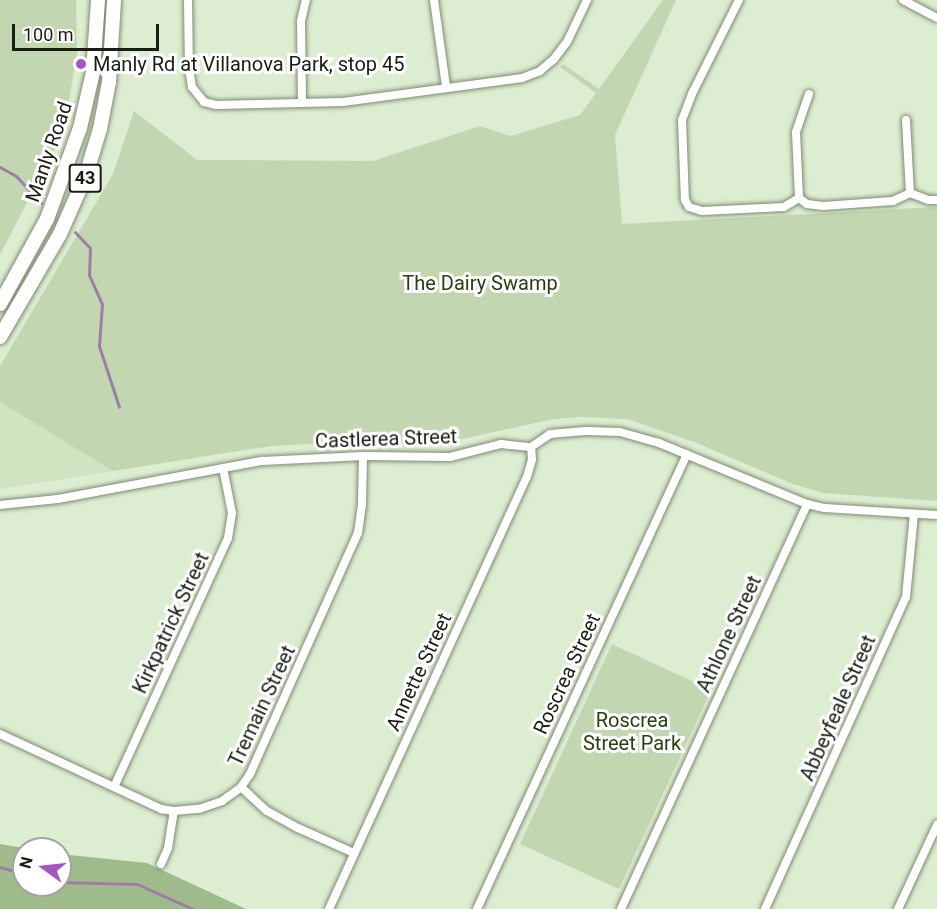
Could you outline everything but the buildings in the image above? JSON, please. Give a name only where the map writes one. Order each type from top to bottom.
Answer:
[{"type":"main road","name":"Manly Road","points":[[0,304],[47,219],[80,128],[93,72],[98,0]]},
{"type":"main road","name":"Manly Road","points":[[0,337],[60,234],[90,164],[109,82],[114,0]]},
{"type":"street","points":[[188,0],[189,68],[196,95],[204,102],[216,105],[343,102],[522,78],[540,71],[567,42],[587,0]]},
{"type":"street","points":[[302,102],[301,21],[306,0]]},
{"type":"street","points":[[434,0],[446,87]]},
{"type":"street","points":[[739,0],[692,94],[682,120],[685,200],[689,207],[702,210],[784,207],[799,198]]},
{"type":"street","points":[[903,0],[937,18]]},
{"type":"street","points":[[799,198],[796,132],[809,94]]},
{"type":"street","points":[[906,120],[910,193]]},
{"type":"street","points":[[799,198],[807,204],[823,206],[893,201],[910,193],[927,200],[937,200]]},
{"type":"street","points":[[531,447],[550,434],[588,430],[620,432],[687,454],[807,504],[937,516]]},
{"type":"street","name":"Castlerea Street","points":[[0,505],[58,499],[262,462],[363,456],[450,457],[501,444],[531,447]]},
{"type":"street","name":"Annette Street","points":[[328,909],[527,477],[532,460],[531,447]]},
{"type":"street","name":"Roscrea Street","points":[[477,909],[687,454]]},
{"type":"street","name":"Tremain Street","points":[[0,734],[161,808],[174,811],[199,809],[222,801],[241,787],[250,774],[358,533],[362,504],[363,456]]},
{"type":"street","name":"Kirkpatrick Street","points":[[114,787],[228,538],[232,513],[223,468]]},
{"type":"street","name":"Athlone Street","points":[[621,909],[807,504]]},
{"type":"street","name":"Abbeyfeale Street","points":[[765,909],[906,597],[914,514]]},
{"type":"street","points":[[241,787],[277,817],[354,853]]},
{"type":"street","points":[[161,864],[168,848],[174,811]]},
{"type":"street","points":[[898,909],[937,825]]},
{"type":"shaded area","points":[[0,402],[113,471],[0,489]]},
{"type":"shaded area","points":[[0,844],[12,846],[12,897],[72,897],[72,855],[147,863],[246,909],[0,909]]},
{"type":"green space","points":[[0,0],[76,0],[77,53],[69,101],[55,148],[0,255]]},
{"type":"green space","name":"The Dairy Swamp","points":[[663,0],[676,0],[615,135],[622,224],[937,207],[937,501],[823,493],[793,484],[694,442],[627,419],[581,417],[554,419],[448,442],[418,445],[366,441],[271,446],[113,471],[0,402],[0,366],[113,174],[134,111],[197,160],[373,161],[480,126],[511,136],[580,115],[596,93],[560,67],[563,64],[599,89]]},
{"type":"green space","name":"Roscrea Street Park","points":[[612,644],[711,690],[619,889],[520,844]]},
{"type":"waterway","points":[[0,167],[16,176],[41,203]]},
{"type":"waterway","points":[[75,232],[90,248],[89,275],[102,304],[99,346],[119,407]]},
{"type":"waterway","points":[[0,867],[12,870]]},
{"type":"waterway","points":[[72,882],[137,884],[193,909]]},
{"type":"place","name":"Manly Rd at Villanova Park, stop 45","points":[[81,64]]}]
